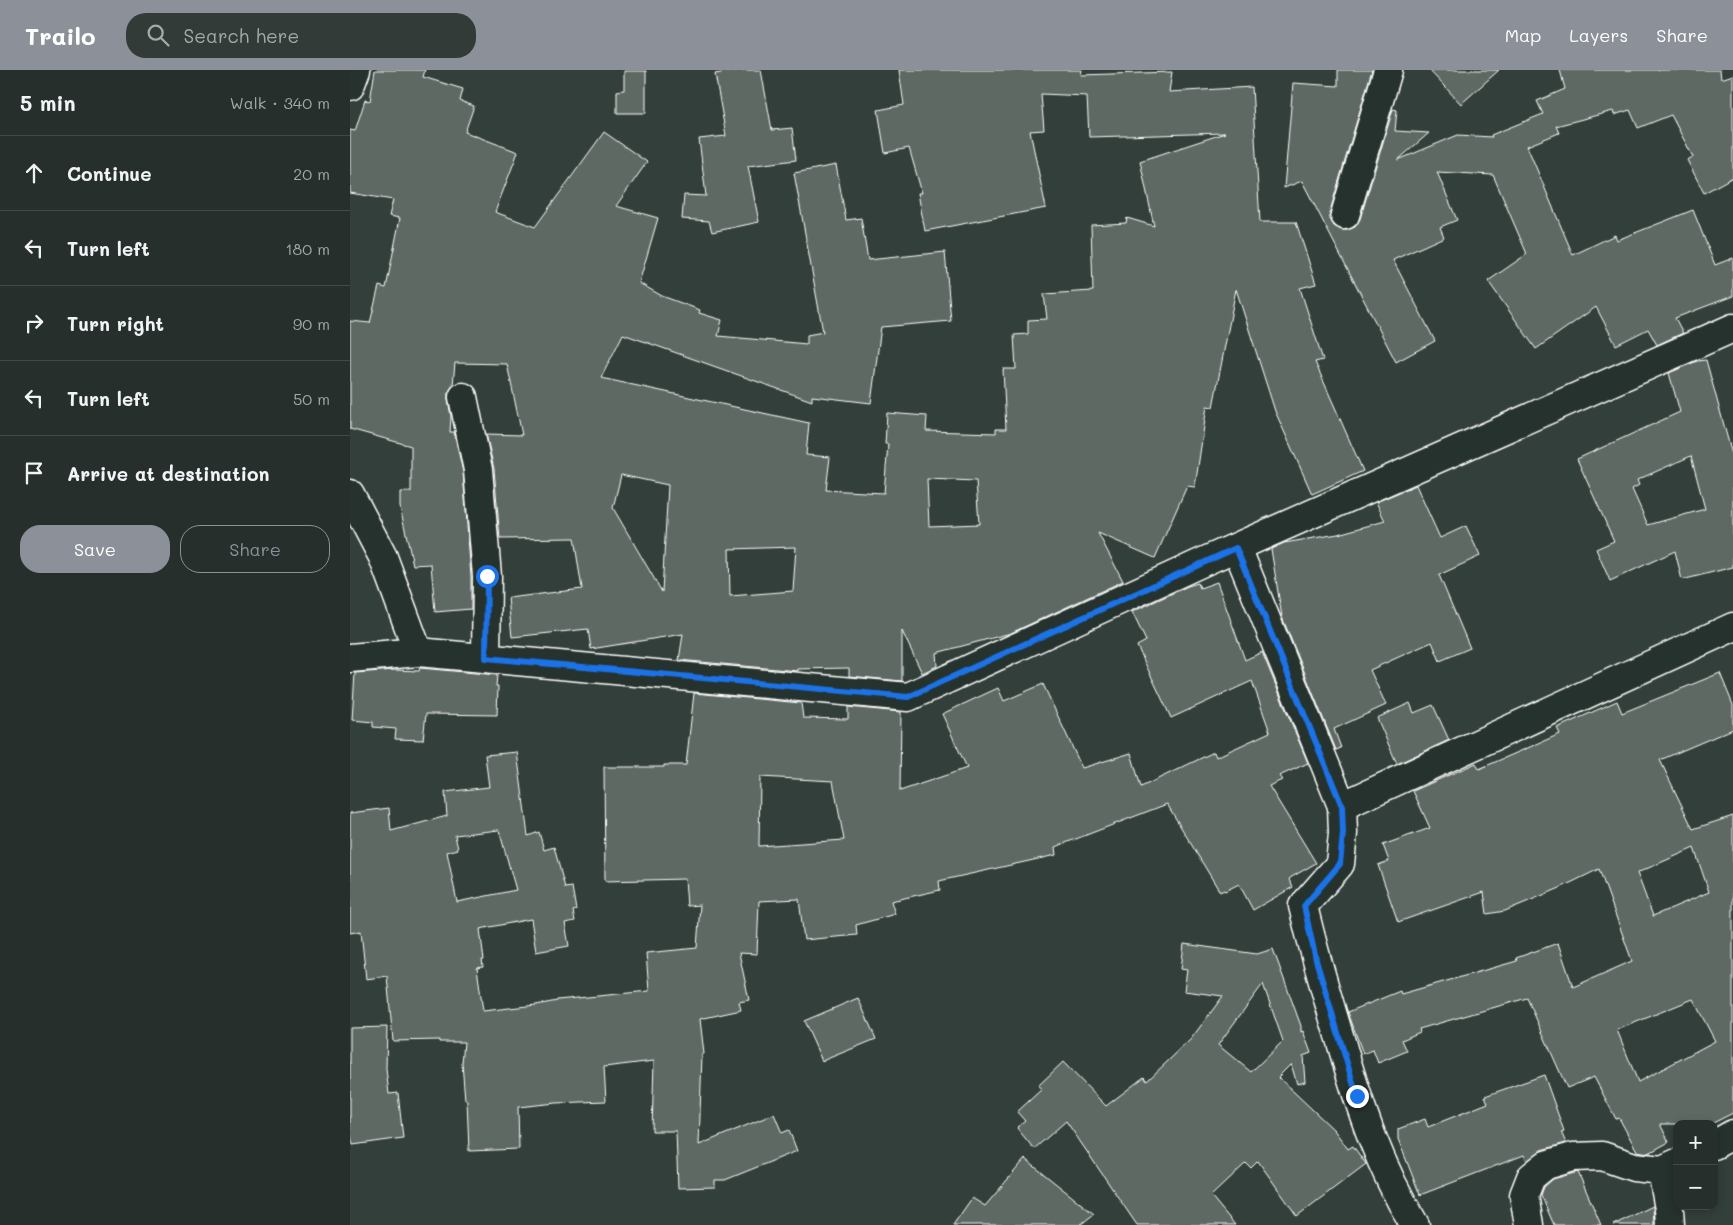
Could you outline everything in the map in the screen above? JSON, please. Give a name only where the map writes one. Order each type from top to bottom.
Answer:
[{"type":"street","points":[[350,86],[356,70]]},
{"type":"street","points":[[1345,215],[1388,70]]},
{"type":"street","points":[[350,658],[418,652],[908,697],[1236,548],[1733,328]]},
{"type":"street","points":[[463,396],[478,470],[487,576],[486,658]]},
{"type":"street","points":[[350,494],[383,557],[418,652]]},
{"type":"street","points":[[1236,548],[1342,806],[1343,833],[1340,864],[1304,906],[1316,960],[1357,1096],[1379,1155],[1401,1203],[1415,1225]]},
{"type":"street","points":[[1342,806],[1733,627]]},
{"type":"street","points":[[1718,1142],[1733,1134]]},
{"type":"street","points":[[1529,1225],[1524,1195],[1531,1177],[1546,1165],[1573,1157],[1602,1156],[1634,1167],[1669,1166],[1670,1225]]},
{"type":"building","points":[[375,70],[425,70],[423,77],[463,89],[460,101],[474,106],[465,132],[518,152],[495,212],[535,227],[604,132],[647,162],[616,206],[658,218],[639,283],[662,296],[700,310],[699,313],[722,320],[718,336],[807,344],[807,335],[823,332],[794,173],[836,165],[846,220],[861,218],[868,260],[945,252],[951,321],[881,327],[871,403],[812,396],[812,401],[623,334],[601,378],[809,423],[806,455],[830,457],[826,490],[884,493],[888,444],[885,444],[887,413],[927,416],[926,431],[996,433],[996,429],[1006,429],[1003,369],[1016,369],[1014,335],[1028,334],[1028,320],[1047,319],[1044,294],[1093,291],[1091,225],[1126,223],[1127,218],[1154,226],[1140,161],[1225,133],[1089,137],[1087,96],[1041,94],[1044,130],[1030,131],[1046,208],[925,231],[918,193],[922,193],[909,148],[885,153],[878,110],[904,105],[899,70],[1082,70],[1081,75],[1172,72],[1169,92],[1252,87],[1260,222],[1296,222],[1316,284],[1300,288],[1323,360],[1315,362],[1363,471],[1312,494],[1275,411],[1236,289],[1213,407],[1207,406],[1195,487],[1187,486],[1155,558],[1098,533],[1123,581],[1011,633],[936,653],[937,666],[922,673],[902,631],[902,681],[849,676],[849,668],[798,669],[798,671],[679,660],[683,634],[591,649],[588,629],[512,637],[508,598],[582,589],[574,538],[500,539],[494,469],[486,434],[522,435],[507,364],[455,363],[453,385],[448,393],[451,416],[450,432],[454,432],[463,472],[471,577],[471,609],[435,612],[431,564],[413,565],[400,507],[400,492],[411,492],[411,446],[350,429],[350,321],[370,323],[379,286],[386,288],[400,218],[389,216],[393,200],[350,193],[350,130],[355,131],[365,100],[370,101]],"holes":[[[621,475],[668,485],[662,592],[613,508]],[[927,479],[976,481],[979,524],[929,526]],[[796,547],[793,591],[730,596],[729,549]]]},
{"type":"building","points":[[739,70],[761,70],[772,130],[792,128],[796,160],[748,166],[759,222],[712,232],[709,221],[682,219],[684,195],[706,196],[699,139],[726,136],[715,74]]},
{"type":"building","points":[[1338,70],[1372,70],[1330,211],[1330,219],[1334,226],[1341,230],[1355,227],[1360,219],[1393,109],[1397,110],[1395,131],[1429,133],[1398,160],[1458,135],[1492,137],[1491,135],[1543,114],[1537,101],[1565,89],[1560,70],[1720,70],[1721,79],[1733,75],[1733,177],[1704,193],[1687,160],[1693,157],[1671,115],[1638,128],[1630,110],[1614,115],[1613,111],[1556,126],[1559,133],[1527,146],[1573,255],[1615,235],[1617,240],[1693,210],[1715,265],[1733,258],[1733,296],[1675,318],[1683,333],[1657,345],[1648,329],[1616,345],[1596,307],[1536,349],[1488,281],[1527,254],[1493,175],[1437,172],[1457,220],[1440,227],[1444,237],[1393,260],[1435,341],[1396,362],[1302,181],[1284,188],[1293,83],[1338,86]]},
{"type":"building","points":[[1429,70],[1499,70],[1461,104]]},
{"type":"building","points":[[624,71],[646,71],[646,113],[617,113],[617,91],[624,90]]},
{"type":"building","points":[[1706,360],[1733,458],[1733,567],[1682,580],[1675,551],[1610,581],[1596,549],[1614,541],[1577,459],[1680,412],[1669,373],[1697,361]],"holes":[[[1691,456],[1705,509],[1648,525],[1632,489],[1639,485],[1637,480]]]},
{"type":"building","points":[[1416,485],[1440,538],[1466,526],[1480,556],[1439,575],[1470,648],[1440,661],[1432,642],[1370,670],[1386,705],[1334,729],[1341,748],[1336,750],[1282,617],[1271,549],[1284,543],[1338,534],[1385,521],[1376,502]]},
{"type":"building","points":[[1217,582],[1245,660],[1262,652],[1308,763],[1279,776],[1282,780],[1269,786],[1316,863],[1290,878],[1289,880],[1293,887],[1253,910],[1239,884],[1220,892],[1167,804],[1055,847],[1056,855],[939,881],[940,890],[891,901],[895,914],[856,925],[857,935],[804,940],[799,899],[759,901],[757,954],[739,953],[749,1000],[739,1002],[741,1010],[700,1019],[704,1054],[702,1054],[699,1145],[774,1114],[782,1133],[789,1130],[797,1151],[725,1180],[715,1180],[715,1187],[678,1188],[676,1131],[652,1131],[654,1061],[604,1067],[606,1101],[518,1107],[519,1149],[469,1151],[467,1100],[465,1100],[462,1063],[464,1042],[439,1042],[439,1040],[393,1041],[387,976],[366,979],[361,931],[350,933],[350,813],[389,808],[391,831],[447,816],[445,792],[489,787],[485,755],[517,752],[528,836],[539,832],[544,850],[554,847],[565,888],[572,887],[576,910],[573,911],[575,921],[565,923],[569,946],[536,952],[531,919],[480,929],[484,960],[482,960],[483,967],[477,968],[483,1011],[536,1005],[557,1000],[649,991],[646,953],[697,948],[700,905],[687,906],[685,879],[605,881],[604,767],[686,765],[694,693],[801,703],[803,718],[848,719],[848,707],[901,712],[900,791],[967,768],[942,714],[998,688],[1004,701],[1043,684],[1082,768],[1131,753],[1141,787],[1214,752],[1216,757],[1270,732],[1252,681],[1171,718],[1137,646],[1146,641],[1132,612],[1188,586],[1198,583],[1200,588]],"holes":[[[760,777],[833,781],[844,840],[759,846]],[[499,830],[516,890],[457,902],[447,852],[458,849],[455,835]]]},
{"type":"building","points":[[420,668],[497,675],[497,715],[426,714],[423,740],[395,739],[396,729],[373,727],[373,722],[352,720],[355,673],[395,670],[419,671]]},
{"type":"building","points":[[1720,673],[1733,705],[1733,729],[1660,760],[1693,829],[1733,816],[1733,1113],[1718,1120],[1673,1120],[1673,1124],[1660,1124],[1669,1142],[1649,1153],[1637,1151],[1619,1118],[1616,1119],[1594,1077],[1567,1088],[1527,998],[1419,1029],[1420,1032],[1402,1040],[1407,1051],[1378,1063],[1373,1050],[1363,1054],[1348,1012],[1400,991],[1401,994],[1517,961],[1516,958],[1558,943],[1573,987],[1632,961],[1599,869],[1505,911],[1487,914],[1484,892],[1398,922],[1378,865],[1389,861],[1383,845],[1430,828],[1413,791],[1476,763],[1479,769],[1560,734],[1557,728],[1617,701],[1622,713]],"holes":[[[1694,848],[1709,892],[1653,916],[1637,873]],[[1693,999],[1715,1041],[1638,1082],[1617,1030]]]},
{"type":"building","points":[[1410,703],[1414,713],[1433,705],[1449,740],[1397,764],[1377,718]]},
{"type":"building","points":[[1184,944],[1257,954],[1273,949],[1301,1026],[1301,1032],[1303,1031],[1311,1053],[1303,1056],[1305,1082],[1297,1084],[1291,1064],[1278,1077],[1334,1130],[1348,1149],[1353,1146],[1366,1164],[1297,1216],[1258,1161],[1251,1168],[1246,1163],[1211,1196],[1235,1225],[1137,1225],[1066,1121],[1034,1149],[1017,1128],[1025,1121],[1017,1112],[1042,1089],[1038,1086],[1063,1062],[1106,1106],[1144,1077],[1147,1081],[1191,1039],[1223,996],[1184,991],[1187,970],[1181,969]],"holes":[[[1263,984],[1283,1041],[1251,1072],[1218,1045]]]},
{"type":"building","points":[[858,998],[876,1039],[822,1061],[804,1021]]},
{"type":"building","points":[[387,1027],[386,1069],[389,1094],[398,1093],[403,1138],[353,1145],[350,1132],[350,1028]]},
{"type":"building","points":[[1544,1075],[1564,1131],[1561,1132],[1566,1143],[1541,1150],[1527,1161],[1524,1155],[1420,1195],[1398,1139],[1398,1129],[1425,1119],[1428,1127],[1488,1103],[1485,1096]]},
{"type":"building","points":[[1025,1159],[1094,1214],[1080,1225],[953,1225],[972,1198],[985,1206]]},
{"type":"building","points":[[1578,1172],[1601,1225],[1554,1225],[1541,1195],[1544,1187],[1553,1179]]},
{"type":"building","points":[[1653,1206],[1654,1225],[1613,1225]]},
{"type":"route","points":[[487,576],[486,658],[908,697],[1236,548],[1342,806],[1343,833],[1340,864],[1304,906],[1316,960],[1357,1096]]}]
